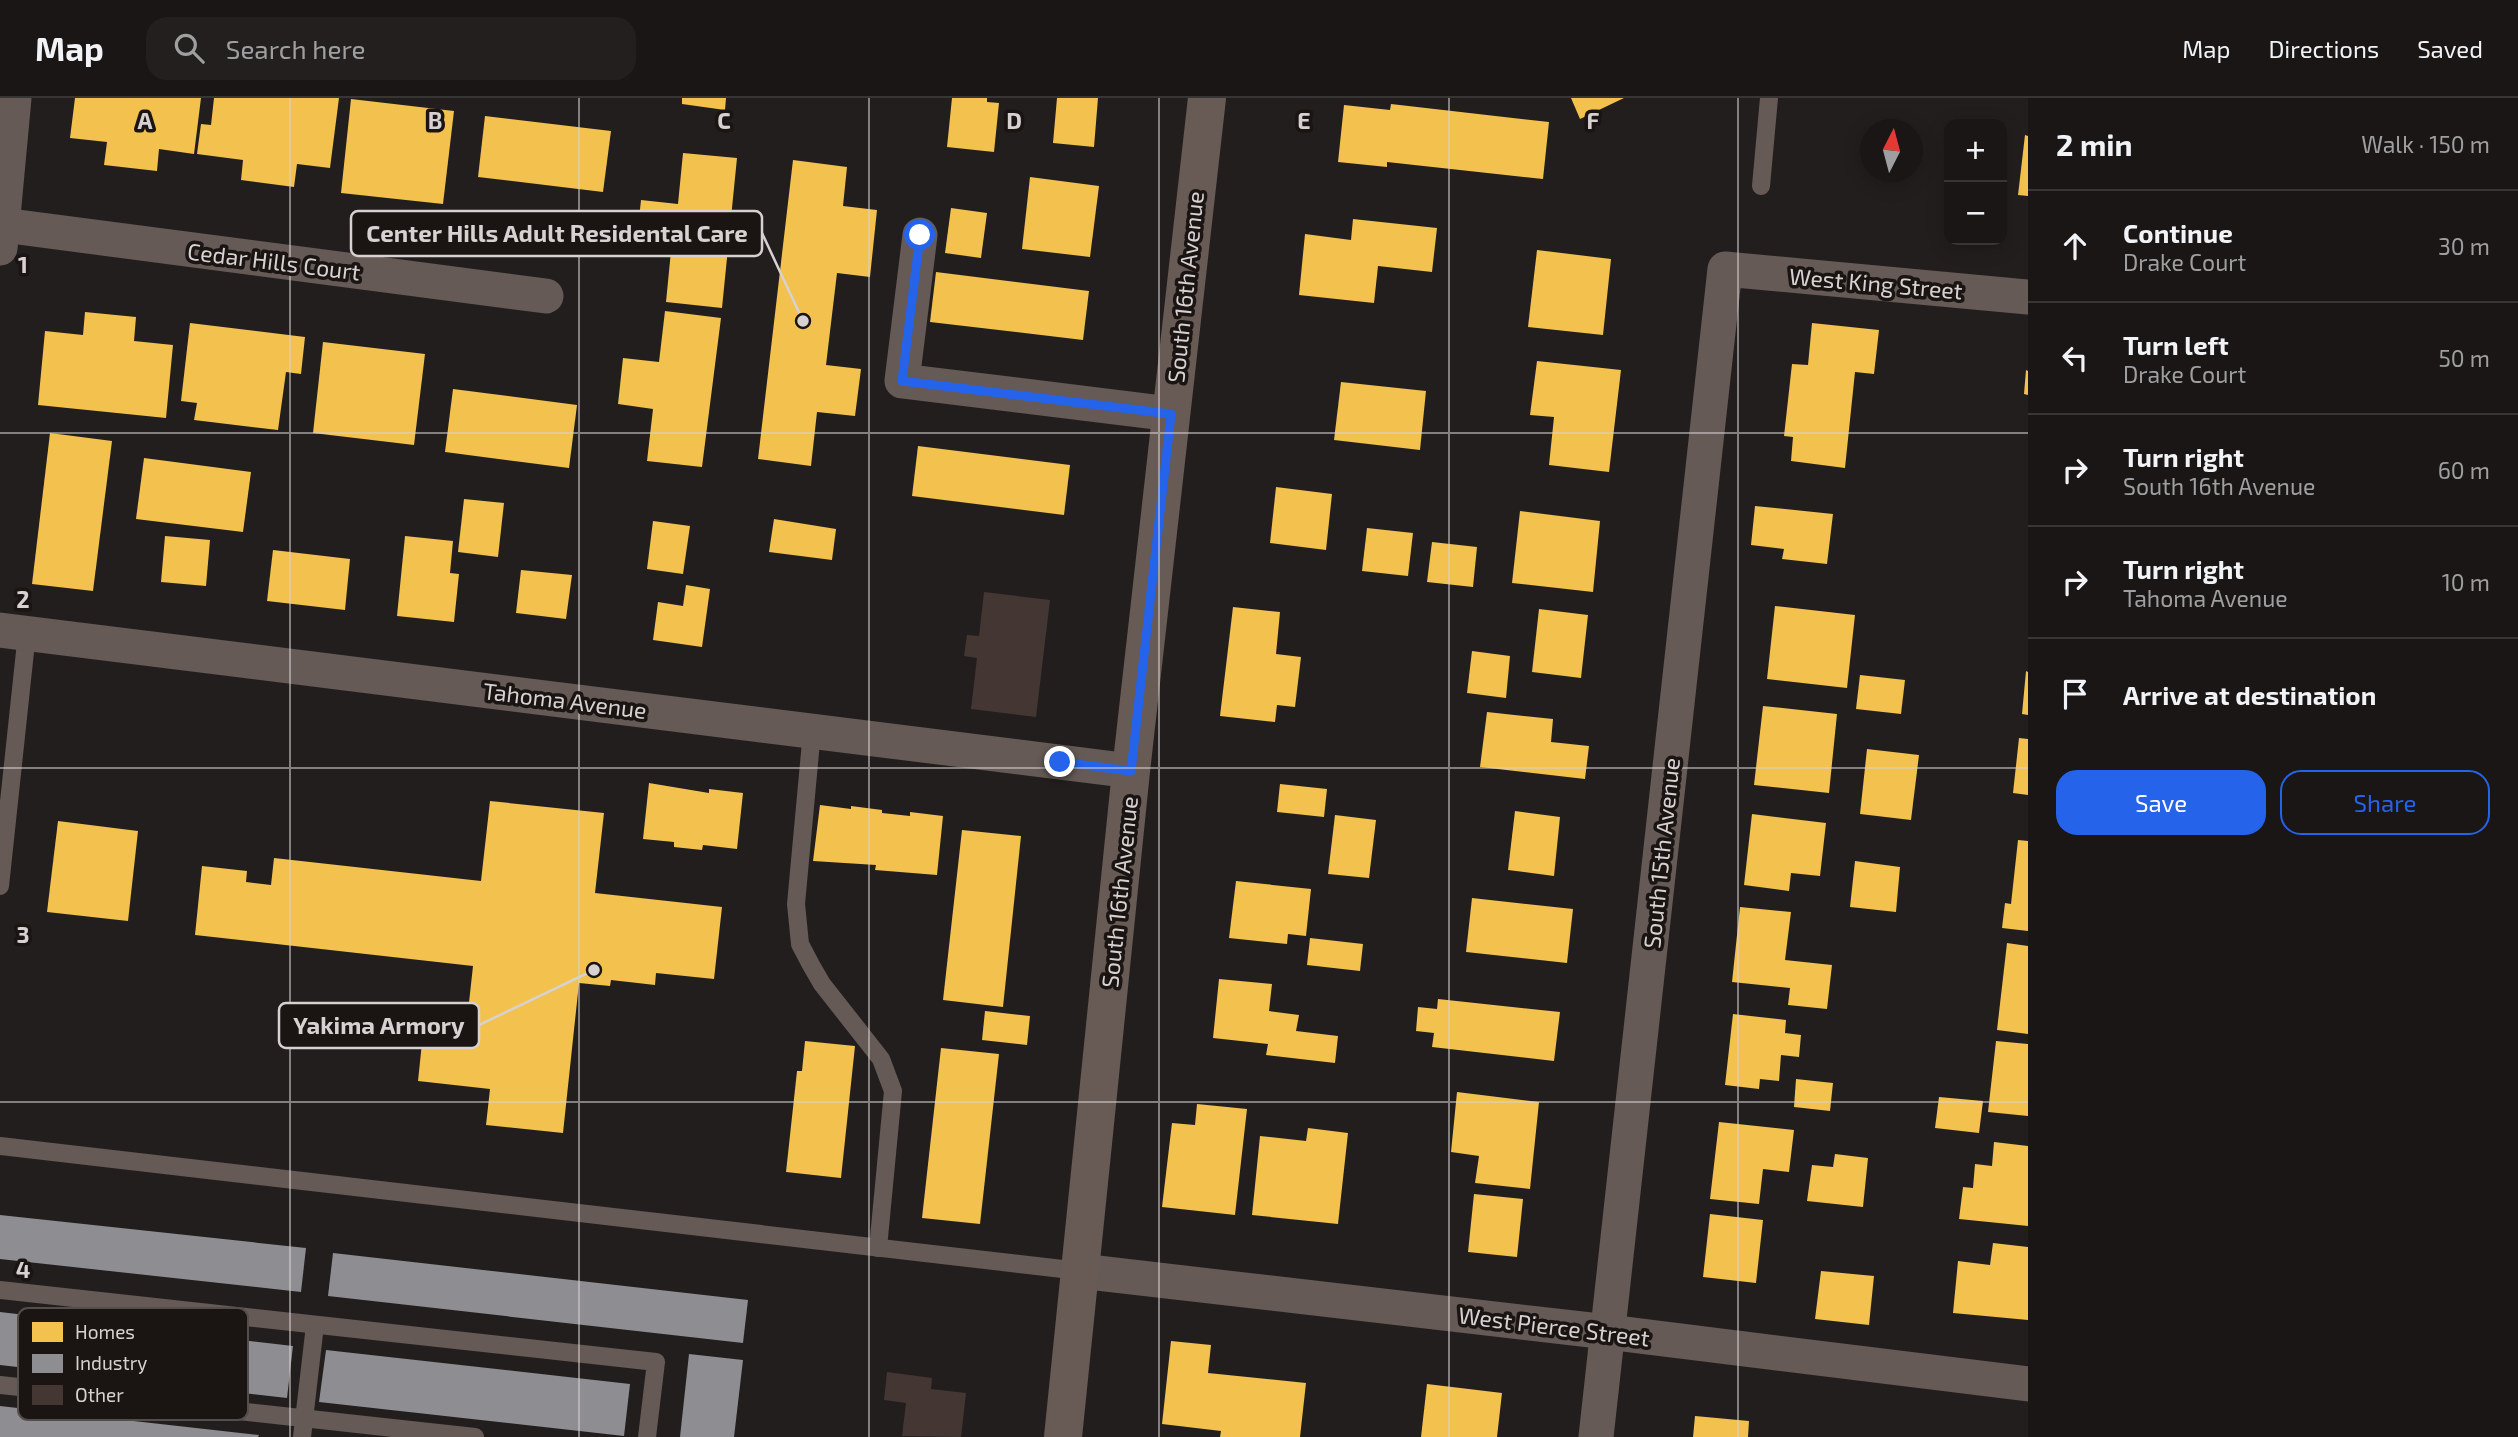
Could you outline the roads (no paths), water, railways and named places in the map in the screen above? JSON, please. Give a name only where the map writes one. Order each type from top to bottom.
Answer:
[{"type":"main road","name":"South 16th Avenue","points":[[1063,1437],[1131,771],[1207,98]]},
{"type":"street","points":[[1,237],[15,98]]},
{"type":"street","points":[[920,235],[902,381],[1171,414]]},
{"type":"street","name":"Cedar Hills Court","points":[[1,237],[546,296]]},
{"type":"street","name":"West King Street","points":[[1725,269],[2028,297]]},
{"type":"street","name":"South 15th Avenue","points":[[1596,1437],[1725,269]]},
{"type":"street","name":"Tahoma Avenue","points":[[14,631],[1131,771]]},
{"type":"street","name":"West Pierce Street","points":[[1080,1271],[2028,1384]]},
{"type":"lane","points":[[1761,186],[1769,98]]},
{"type":"lane","points":[[0,886],[14,631]]},
{"type":"lane","points":[[813,731],[796,904],[798,930],[800,944],[822,984],[881,1059],[893,1091],[878,1248]]},
{"type":"lane","points":[[0,1146],[1080,1271]]},
{"type":"lane","points":[[0,1290],[161,1308]]},
{"type":"lane","points":[[248,1318],[656,1362],[647,1437]]},
{"type":"lane","points":[[302,1437],[314,1325]]},
{"type":"lane","points":[[0,1385],[18,1387]]},
{"type":"lane","points":[[248,1412],[475,1437]]},
{"type":"place","name":"Center Hills Adult Residental Care","points":[[803,321]]},
{"type":"place","name":"Yakima Armory","points":[[594,970]]}]
